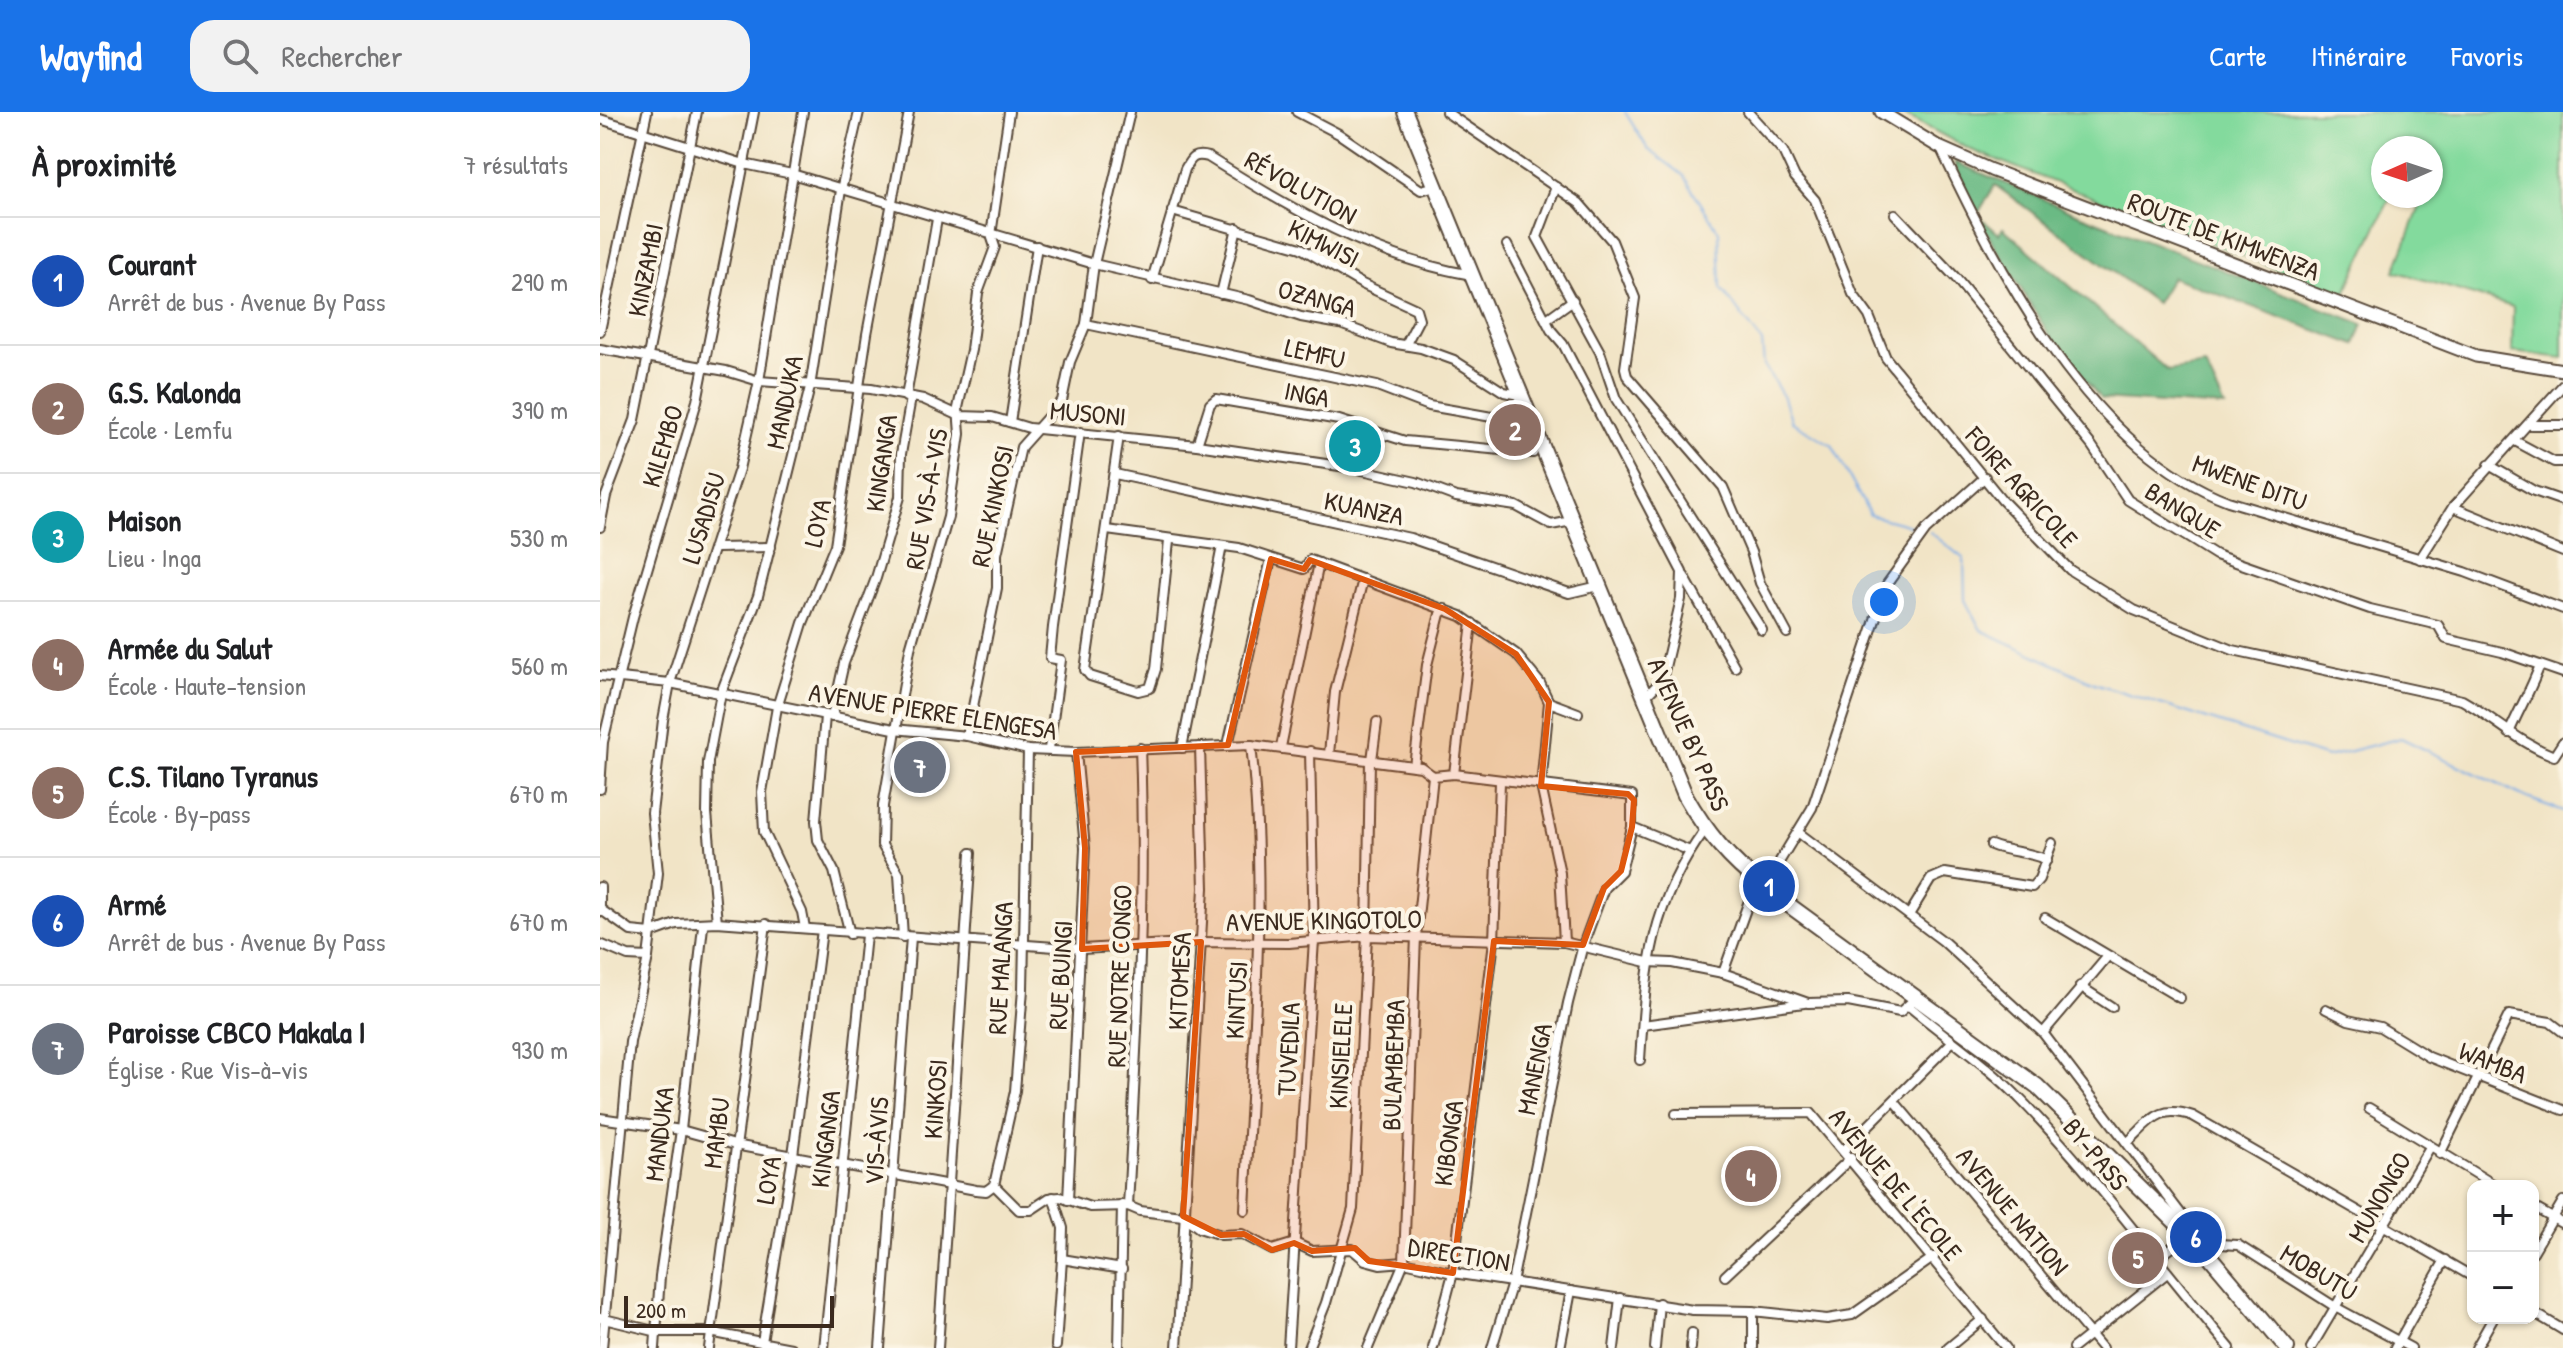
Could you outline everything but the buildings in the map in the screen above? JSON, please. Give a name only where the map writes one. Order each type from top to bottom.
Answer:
[{"type":"highway","name":"AVENUE BY PASS","points":[[1405,112],[1685,795],[1705,830],[1724,854],[1913,1003],[2037,1086],[2207,1253],[2287,1348]]},
{"type":"street","points":[[600,331],[647,112]]},
{"type":"street","name":"KINZAMBI","points":[[600,527],[602,504],[635,420],[697,112]]},
{"type":"street","name":"KILEMBO","points":[[600,789],[603,742],[633,617],[682,458],[704,368],[754,112]]},
{"type":"street","name":"LUSADISU","points":[[648,957],[658,873],[652,813],[670,683],[739,469],[759,381],[803,112]]},
{"type":"street","name":"MANDUKA","points":[[721,693],[745,638],[810,387],[841,190],[859,112]]},
{"type":"street","name":"LOYA","points":[[805,928],[802,912],[764,832],[762,792],[777,707],[803,623],[832,555],[867,334],[909,112]]},
{"type":"street","name":"RUE VIS-À-VIS","points":[[907,937],[899,874],[885,854],[881,835],[894,729],[910,649],[948,517],[976,303],[995,247],[991,235],[1009,112]]},
{"type":"street","name":"RUE KINKOSI","points":[[967,736],[997,588],[997,554],[1021,447],[1062,401],[1070,362],[1086,324],[1094,264],[1130,112]]},
{"type":"street","points":[[1297,112],[1339,134],[1421,190],[1437,186]]},
{"type":"street","points":[[1446,112],[1579,203],[1612,241],[1635,298],[1625,368],[1627,376],[1723,487],[1751,552],[1760,583],[1787,633]]},
{"type":"street","name":"FOIRE AGRICOLE","points":[[1748,112],[1783,151],[1795,177],[1815,200],[1853,294],[1868,315],[1883,354],[1985,477],[2070,570],[2134,610],[2233,650],[2462,700],[2489,715],[2509,733],[2554,756],[2563,742]]},
{"type":"street","name":"ROUTE DE KIMWENZA","points":[[1881,112],[1939,147],[2476,356],[2524,367],[2563,370]]},
{"type":"street","name":"OZANGA","points":[[600,119],[744,164],[792,174],[1094,264],[1221,294],[1301,317],[1340,324],[1391,343],[1406,344],[1454,360],[1504,392],[1519,395]]},
{"type":"street","name":"MWENE DITU","points":[[1939,147],[1970,210],[2052,347],[2109,422],[2159,464],[2196,488],[2420,559],[2563,609]]},
{"type":"street","name":"RÉVOLUTION","points":[[1152,280],[1185,169],[1192,157],[1203,155],[1340,235],[1445,271],[1472,275]]},
{"type":"street","points":[[1556,187],[1537,237],[1600,352],[1616,399],[1762,630]]},
{"type":"street","name":"KIMWISI","points":[[1172,211],[1301,248],[1362,284],[1416,309],[1419,319],[1406,344]]},
{"type":"street","name":"BANQUE","points":[[1895,214],[1955,277],[2092,446],[2125,497],[2147,515],[2216,555],[2370,609],[2438,625],[2446,639],[2563,673]]},
{"type":"street","name":"KINGANGA","points":[[850,934],[834,871],[818,840],[816,821],[829,716],[900,497],[901,454],[937,219]]},
{"type":"street","points":[[1221,294],[1237,228]]},
{"type":"street","points":[[1507,245],[1735,667]]},
{"type":"street","points":[[1010,422],[1037,246]]},
{"type":"street","points":[[1548,318],[1573,300]]},
{"type":"street","name":"LEMFU","points":[[1086,324],[1377,386],[1429,406],[1483,414],[1520,425],[1532,424]]},
{"type":"street","name":"MUSONI","points":[[600,349],[759,381],[810,387],[861,387],[935,403],[960,416],[975,415],[1036,429],[1197,445],[1353,468],[1416,482],[1456,497],[1516,506],[1551,525],[1572,521]]},
{"type":"street","points":[[2420,559],[2453,507],[2489,465],[2531,425],[2542,407],[2563,385]]},
{"type":"street","name":"INGA","points":[[1197,445],[1210,404],[1216,399],[1339,420],[1405,441],[1533,453]]},
{"type":"street","points":[[2531,425],[2563,425]]},
{"type":"street","points":[[1049,749],[1061,660],[1050,658],[1080,432]]},
{"type":"street","points":[[1119,436],[1085,670],[1090,676],[1138,691],[1150,688],[1156,669],[1169,541]]},
{"type":"street","points":[[2515,441],[2554,462],[2563,462]]},
{"type":"street","points":[[2489,465],[2534,491],[2563,501]]},
{"type":"street","name":"KUANZA","points":[[1115,474],[1410,538],[1569,593],[1599,586]]},
{"type":"street","points":[[1764,887],[1799,833],[1816,798],[1887,584],[1926,530],[1985,477]]},
{"type":"street","points":[[2453,507],[2563,552]]},
{"type":"street","points":[[1107,530],[1222,546],[1304,569],[1310,560],[1445,609],[1472,623],[1516,654],[1540,683],[1549,702],[1541,786],[1560,873],[1564,942]]},
{"type":"street","points":[[1182,748],[1222,546]]},
{"type":"street","points":[[716,548],[771,547]]},
{"type":"street","points":[[1228,745],[1271,559]]},
{"type":"street","points":[[1281,747],[1319,563]]},
{"type":"street","points":[[1646,696],[1660,682],[1666,666],[1681,599],[1682,572]]},
{"type":"street","points":[[1329,754],[1335,692],[1363,579]]},
{"type":"street","points":[[1414,766],[1427,665],[1440,614],[1445,609]]},
{"type":"street","points":[[1454,774],[1472,623]]},
{"type":"street","points":[[2509,733],[2522,702],[2529,696],[2540,665]]},
{"type":"street","name":"AVENUE PIERRE ELENGESA","points":[[600,676],[670,683],[894,729],[967,736],[1028,750],[1076,752],[1251,745],[1414,766],[1433,776]]},
{"type":"street","points":[[717,922],[707,785],[721,693]]},
{"type":"street","points":[[1549,702],[1578,713]]},
{"type":"street","name":"KINSIELELE","points":[[1308,1348],[1326,1303],[1353,1209],[1367,936],[1371,760],[1377,722]]},
{"type":"street","name":"KINTUSI","points":[[1245,1210],[1259,944],[1258,812],[1251,745]]},
{"type":"street","name":"KITOMESA","points":[[1177,1348],[1206,844],[1200,747]]},
{"type":"street","name":"RUE NOTRE CONGO","points":[[1119,1348],[1142,947],[1144,835],[1140,748]]},
{"type":"street","name":"RUE MALANGA","points":[[994,1185],[1015,1091],[1024,944],[1028,750]]},
{"type":"street","name":"TUVEDILA","points":[[1288,1348],[1314,940],[1310,751]]},
{"type":"street","name":"RUE BUINGI","points":[[1068,1200],[1085,848],[1076,752]]},
{"type":"street","points":[[1433,776],[1454,774],[1541,786]]},
{"type":"street","name":"BULAMBEMBA","points":[[1368,1348],[1404,1262],[1416,936],[1433,776]]},
{"type":"street","name":"KIBONGA","points":[[1433,1348],[1453,1273],[1494,941],[1500,782]]},
{"type":"street","name":"MANENGA","points":[[1492,1348],[1512,1283],[1583,945],[1604,888],[1621,871],[1634,805],[1632,796],[1614,791],[1541,786]]},
{"type":"street","points":[[1632,827],[1690,851]]},
{"type":"street","points":[[1640,1060],[1647,962],[1666,898],[1690,851],[1705,830]]},
{"type":"street","points":[[1799,833],[1909,915],[2043,1033],[2181,1214],[2188,1235],[2157,1259]]},
{"type":"street","points":[[1909,915],[1931,879],[1945,873],[2032,887],[2047,860],[2052,843]]},
{"type":"street","points":[[1991,845],[2047,860]]},
{"type":"street","name":"KINKOSI","points":[[938,1348],[971,853]]},
{"type":"street","points":[[600,887],[600,910],[631,931],[651,933]]},
{"type":"street","points":[[1723,973],[1750,898]]},
{"type":"street","points":[[2045,918],[2180,998]]},
{"type":"street","name":"AVENUE KINGOTOLO","points":[[651,933],[676,924],[703,926],[717,922],[1082,949],[1201,942],[1259,944],[1367,936],[1564,942],[1647,962],[1672,963],[1723,973],[1808,1003],[1848,1002],[1896,1012],[1913,1003]]},
{"type":"street","name":"MAMBU","points":[[709,1348],[766,924]]},
{"type":"street","name":"MANDUKA","points":[[655,1348],[660,1276],[681,1130],[703,926]]},
{"type":"street","name":"LOYA","points":[[762,1342],[793,1155],[822,930]]},
{"type":"street","name":"KINGANGA","points":[[824,1348],[866,935]]},
{"type":"street","name":"VIS-ÀVIS","points":[[880,1348],[894,1174],[907,937]]},
{"type":"street","points":[[600,944],[612,946],[628,956],[648,957],[630,1042],[602,1319],[602,1348]]},
{"type":"street","points":[[2043,1033],[2108,956]]},
{"type":"street","points":[[2080,986],[2112,1007]]},
{"type":"street","points":[[1643,1025],[1808,1003]]},
{"type":"street","name":"BY-PASS","points":[[1913,1003],[1952,1042],[2022,1100],[2075,1158],[2230,1348]]},
{"type":"street","name":"WAMBA","points":[[2326,1009],[2348,1020],[2380,1027],[2411,1046],[2480,1079],[2563,1110]]},
{"type":"street","points":[[2440,1154],[2480,1079],[2509,1015],[2550,1022],[2563,1032]]},
{"type":"street","points":[[1725,1276],[1848,1154],[1952,1042]]},
{"type":"street","name":"AVENUE NATION","points":[[1894,1101],[2102,1348]]},
{"type":"street","points":[[2369,1108],[2486,1180]]},
{"type":"street","points":[[2128,1142],[2166,1111],[2193,1116],[2467,1273]]},
{"type":"street","name":"AVENUE DE L'ECOLE","points":[[1676,1114],[1808,1112],[1848,1154],[2006,1348]]},
{"type":"street","points":[[600,1118],[681,1130],[735,1145],[949,1185],[986,1191],[994,1185]]},
{"type":"street","name":"MUNONGO","points":[[2311,1348],[2386,1227],[2430,1147]]},
{"type":"street","name":"DIRECTION","points":[[994,1185],[1019,1210],[1031,1210],[1053,1197],[1090,1207],[1125,1206],[1183,1216],[1199,1228],[1221,1235],[1242,1234],[1272,1250],[1295,1243],[1312,1251],[1342,1248],[1358,1251],[1369,1261],[1404,1262],[1512,1283],[1693,1310],[1753,1311],[1827,1319],[1852,1315],[1934,1257]]},
{"type":"street","points":[[1053,1197],[1063,1228],[1056,1346]]},
{"type":"street","points":[[2539,1242],[2563,1201]]},
{"type":"street","points":[[2539,1211],[2563,1224]]},
{"type":"street","name":"MOBUTU","points":[[2207,1253],[2219,1244],[2238,1245],[2397,1345],[2411,1348]]},
{"type":"street","points":[[1062,1259],[1122,1269]]},
{"type":"street","points":[[2397,1345],[2445,1260]]},
{"type":"street","points":[[2073,1348],[2167,1273]]},
{"type":"street","points":[[1560,1348],[1571,1291]]},
{"type":"street","points":[[1614,1348],[1620,1298]]},
{"type":"street","points":[[1655,1348],[1659,1303]]},
{"type":"street","points":[[1753,1311],[1753,1348]]},
{"type":"street","points":[[2539,1316],[2563,1330]]},
{"type":"street","points":[[602,1319],[658,1332],[710,1332],[791,1348]]},
{"type":"street","points":[[1948,1348],[1983,1319]]},
{"type":"street","points":[[2476,1348],[2490,1324]]},
{"type":"street","points":[[1691,1348],[1692,1333]]},
{"type":"highlighted area","points":[[1271,559],[1304,569],[1310,560],[1445,609],[1516,654],[1549,702],[1541,786],[1628,794],[1634,800],[1632,827],[1621,871],[1604,888],[1583,945],[1494,941],[1453,1273],[1369,1261],[1355,1248],[1312,1251],[1294,1243],[1272,1250],[1244,1234],[1221,1235],[1183,1216],[1201,942],[1082,949],[1085,848],[1076,752],[1228,745]]},
{"type":"green space","points":[[1899,112],[2563,112],[2563,358],[2512,352],[2513,307],[2395,271],[2419,208],[2443,208],[2443,136],[2371,136],[2371,208],[2385,208],[2344,295],[1969,149]]},
{"type":"green space","points":[[1955,162],[2078,214],[2363,324],[2355,345],[2172,277],[2156,303],[1995,185],[1977,215],[1999,234],[2003,228],[2168,371],[2205,365],[2225,407],[2101,399],[2053,341],[1963,194]]},
{"type":"waterway","points":[[1625,112],[1648,149],[1683,175],[1719,232],[1721,288],[1762,342],[1764,365],[1784,398],[1792,422],[1832,445],[1870,515],[1922,529]]},
{"type":"waterway","points":[[1930,532],[1964,559],[1965,600],[1981,630],[2094,683],[2327,757],[2401,738],[2527,798],[2563,811]]},
{"type":"place","name":"G.S. Kalonda","points":[[1515,430]]},
{"type":"place","name":"Maison","points":[[1355,446]]},
{"type":"place","name":"Paroisse CBCO Makala I","points":[[920,767]]},
{"type":"place","name":"Courant","points":[[1769,886]]},
{"type":"place","name":"Armée du Salut","points":[[1751,1176]]},
{"type":"place","name":"Armé","points":[[2196,1237]]},
{"type":"place","name":"C.S. Tilano Tyranus","points":[[2138,1258]]}]
